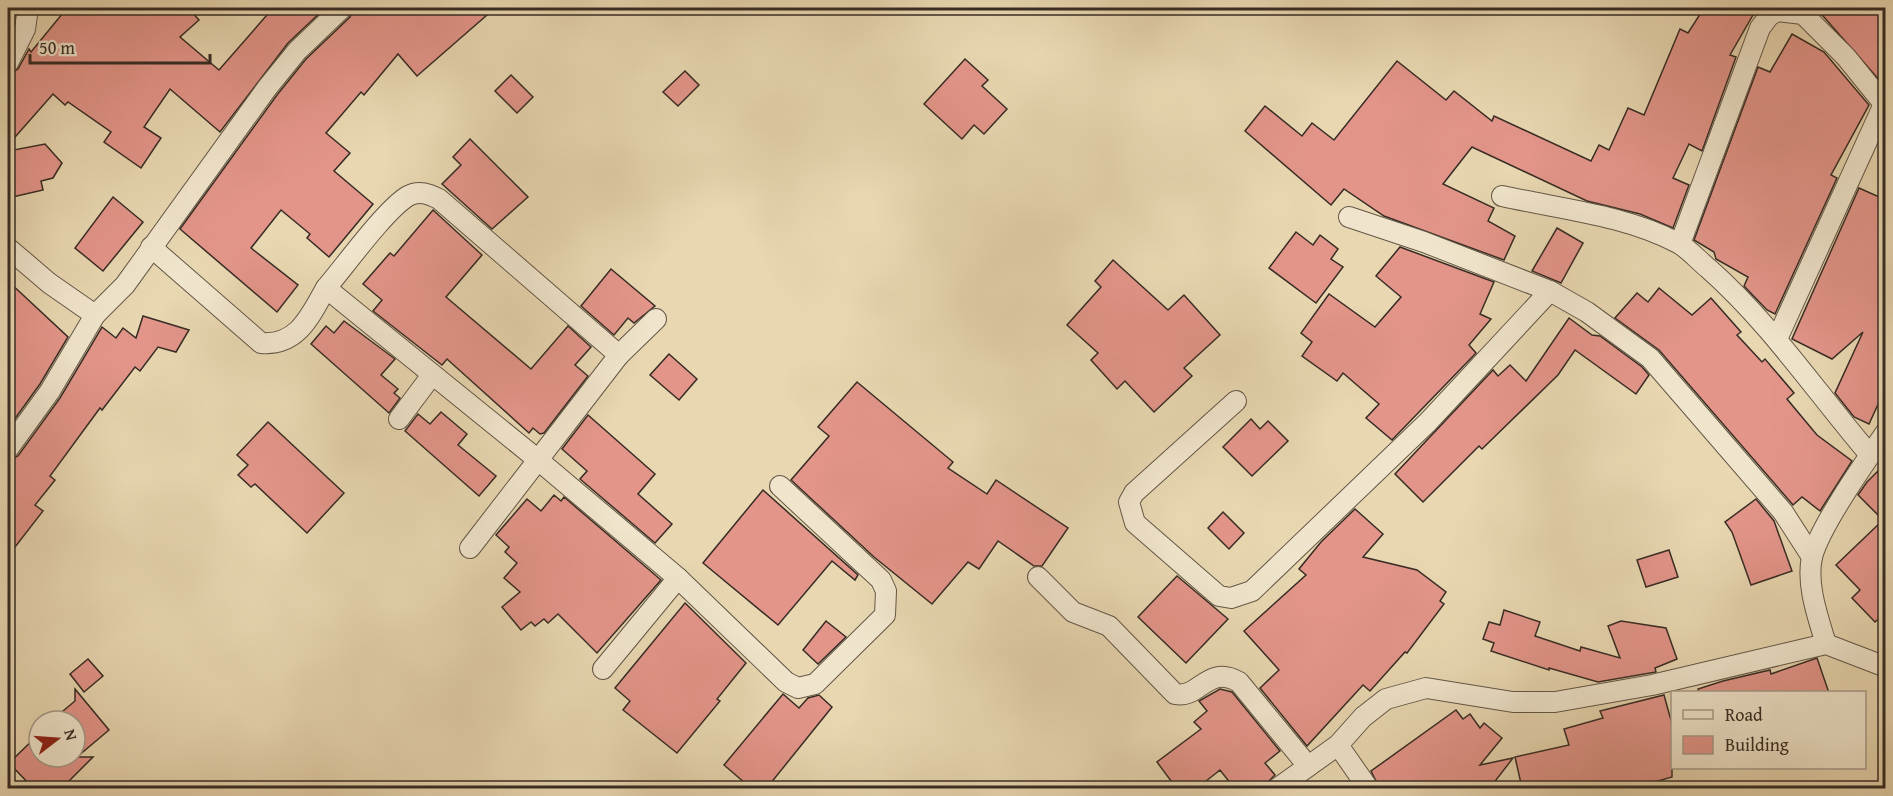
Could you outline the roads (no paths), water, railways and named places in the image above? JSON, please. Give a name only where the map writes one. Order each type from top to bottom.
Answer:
[{"type":"street","points":[[8,63],[24,29],[28,8]]},
{"type":"street","points":[[11,439],[50,391],[95,315],[125,285],[297,51],[342,8]]},
{"type":"street","points":[[1680,244],[1760,28],[1769,16],[1777,11],[1803,14],[1846,57],[1885,105],[1777,339]]},
{"type":"street","points":[[151,248],[261,343],[284,342],[295,336],[308,321],[326,288],[391,210],[408,196],[428,193],[439,199],[620,355]]},
{"type":"street","points":[[1502,196],[1641,227],[1680,244],[1725,284],[1777,339],[1814,389],[1870,455]]},
{"type":"street","points":[[1349,217],[1424,242],[1550,291],[1587,312],[1650,358],[1783,512],[1812,557]]},
{"type":"street","points":[[8,248],[49,283],[95,315]]},
{"type":"street","points":[[326,288],[537,459],[678,578],[786,682],[798,688],[815,684],[885,615],[886,591],[881,580],[780,486]]},
{"type":"street","points":[[1236,401],[1134,493],[1129,502],[1135,523],[1219,596],[1231,598],[1252,591],[1428,422],[1550,291]]},
{"type":"street","points":[[470,548],[620,355],[656,319]]},
{"type":"street","points":[[399,419],[432,375]]},
{"type":"street","points":[[1826,644],[1811,589],[1812,557],[1826,527],[1886,432]]},
{"type":"street","points":[[1038,577],[1072,612],[1109,626],[1175,694],[1182,695],[1216,676],[1228,675],[1239,682],[1308,766]]},
{"type":"street","points":[[603,669],[678,578]]},
{"type":"street","points":[[1278,789],[1338,745],[1363,717],[1386,699],[1426,688],[1513,702],[1555,702],[1652,685],[1826,644],[1886,667]]},
{"type":"street","points":[[1338,745],[1368,789]]}]
